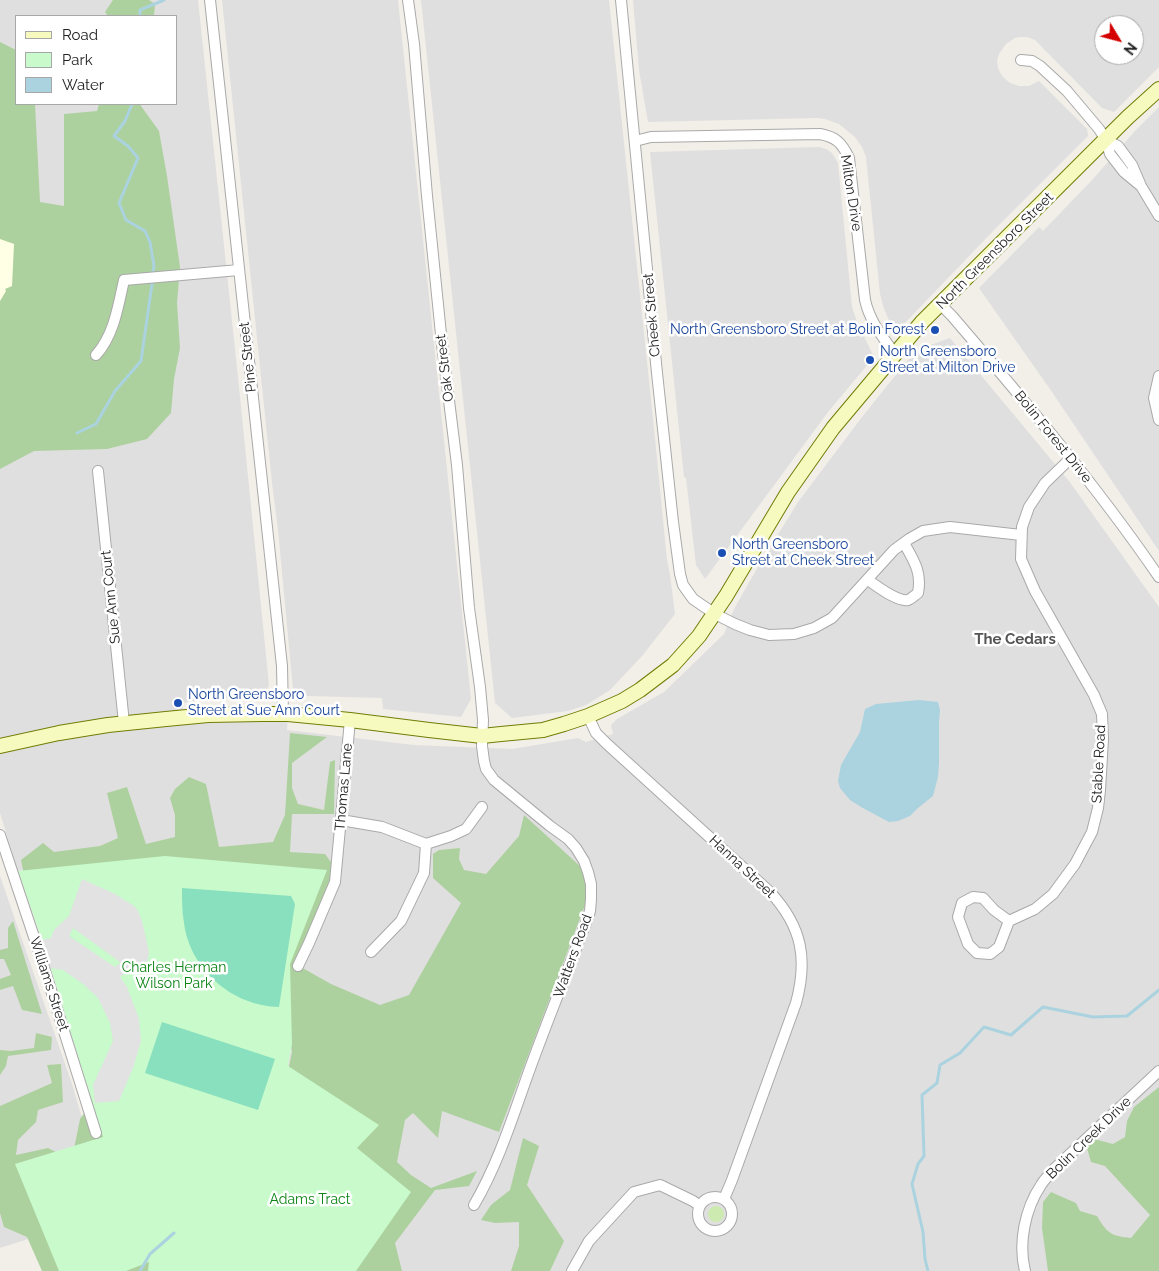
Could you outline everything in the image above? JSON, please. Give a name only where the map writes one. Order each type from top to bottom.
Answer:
[{"type":"main road","name":"North Greensboro Street","points":[[0,746],[59,733],[124,723],[208,715],[283,714],[482,736],[543,730],[588,716],[622,701],[658,677],[687,650],[715,614],[788,492],[833,428],[922,322],[1159,89]]},
{"type":"street","name":"Pine Street","points":[[210,0],[282,666],[283,714]]},
{"type":"street","name":"Oak Street","points":[[408,0],[414,44],[442,344],[457,464],[469,608],[480,686],[483,720],[482,736]]},
{"type":"street","name":"Cheek Street","points":[[622,0],[673,522],[680,574],[683,585],[688,592],[715,614],[727,621],[769,635],[794,634],[814,628],[832,618],[894,550],[923,531],[950,527],[1021,535]]},
{"type":"street","points":[[1021,60],[1040,66],[1068,91],[1106,140],[1110,154],[1124,172],[1141,186],[1159,216]]},
{"type":"street","name":"Milton Drive","points":[[635,142],[650,137],[820,134],[838,142],[844,148],[849,158],[868,313],[874,325],[895,354]]},
{"type":"street","points":[[96,355],[110,334],[124,280],[240,270]]},
{"type":"street","name":"Bolin Forest Drive","points":[[940,304],[971,337],[1038,416],[1106,503],[1159,577]]},
{"type":"street","points":[[1159,376],[1154,398],[1159,420]]},
{"type":"street","name":"Stable Road","points":[[1009,921],[1035,909],[1053,894],[1084,848],[1092,832],[1098,808],[1103,739],[1102,714],[1094,695],[1035,591],[1021,559],[1022,527],[1029,507],[1045,484],[1070,458]]},
{"type":"street","name":"Sue Ann Court","points":[[98,471],[124,723]]},
{"type":"street","points":[[868,580],[902,600],[909,600],[918,593],[920,575],[904,543]]},
{"type":"street","name":"Hanna Street","points":[[588,716],[596,732],[607,744],[772,893],[792,922],[798,936],[802,954],[801,985],[736,1171],[724,1199]]},
{"type":"street","name":"Thomas Lane","points":[[298,966],[335,882],[350,720]]},
{"type":"street","name":"Watters Road","points":[[474,1205],[498,1156],[586,925],[591,899],[591,884],[588,872],[576,848],[568,839],[494,780],[486,770],[482,736]]},
{"type":"street","points":[[341,820],[382,827],[426,844],[466,829],[482,807]]},
{"type":"street","name":"Williams Street","points":[[0,835],[96,1134]]},
{"type":"street","points":[[371,952],[401,922],[424,873],[426,844]]},
{"type":"street","points":[[972,897],[983,898],[994,910],[1009,921],[999,947],[990,954],[977,953],[968,944],[958,917],[962,903],[972,897]]},
{"type":"street","name":"Bolin Creek Drive","points":[[1025,1271],[1022,1251],[1026,1217],[1040,1186],[1053,1170],[1159,1071]]},
{"type":"street","points":[[572,1271],[588,1241],[634,1192],[660,1184],[700,1206]]},
{"type":"street","points":[[718,1197],[724,1199],[732,1208],[732,1220],[729,1225],[718,1232],[706,1230],[699,1221],[700,1206],[707,1198],[718,1197]]},
{"type":"shaded area","points":[[0,0],[198,0],[269,685],[264,694],[180,703],[188,717],[288,714],[287,730],[414,745],[512,749],[578,738],[586,742],[613,734],[611,725],[617,719],[664,692],[724,634],[734,609],[798,502],[862,417],[919,349],[950,338],[1069,481],[1159,607],[1159,1271],[356,1271],[379,1125],[288,1066],[292,1044],[165,856],[18,871],[0,813]]},
{"type":"shaded area","points":[[222,0],[398,0],[471,699],[461,717],[383,709],[382,698],[307,696],[293,689]]},
{"type":"shaded area","points":[[421,0],[609,0],[667,560],[675,614],[642,656],[610,690],[586,705],[568,711],[512,718],[495,703]]},
{"type":"shaded area","points":[[633,0],[1159,0],[1159,67],[1114,112],[1102,108],[1035,40],[1019,37],[1006,44],[999,54],[997,61],[1002,76],[1010,83],[1019,86],[1029,86],[1039,81],[1087,129],[1088,136],[901,327],[892,327],[880,294],[866,157],[855,137],[839,124],[818,118],[648,122],[639,70]]},
{"type":"shaded area","points":[[1159,107],[1159,551],[1052,392],[979,288],[1039,227],[1043,231]]},
{"type":"shaded area","points":[[819,147],[832,153],[838,163],[852,307],[874,357],[828,412],[705,579],[696,565],[686,478],[684,477],[650,152]]},
{"type":"shaded area","points":[[0,203],[19,216],[0,434]]},
{"type":"shaded area","points":[[0,876],[72,1084],[89,1142],[44,1234],[0,1248]]},
{"type":"shaded area","points":[[82,879],[115,894],[134,906],[142,921],[149,952],[148,959],[142,970],[135,965],[120,977],[127,987],[139,1019],[141,1041],[133,1068],[119,1101],[95,1103],[93,1085],[113,1041],[110,1023],[98,998],[83,984],[63,970],[50,968],[42,940],[51,938],[54,930],[69,916]],"holes":[[[73,928],[120,962],[115,967],[69,936]]]},
{"type":"green space","points":[[113,0],[149,0],[155,4],[154,15],[107,15],[105,12]]},
{"type":"green space","points":[[0,42],[15,50],[15,105],[35,105],[40,202],[64,206],[64,114],[97,111],[99,105],[141,105],[159,131],[180,267],[177,303],[180,348],[174,379],[171,413],[147,439],[107,449],[34,451],[0,469],[0,301],[6,291],[5,289],[12,286],[14,244],[0,239]]},
{"type":"green space","name":"Adams Tract","points":[[290,733],[327,737],[292,763],[292,788],[298,804],[324,810],[330,762],[335,760],[334,814],[292,814],[290,852],[325,854],[331,862],[331,883],[299,966],[331,984],[380,1005],[409,995],[461,903],[433,878],[433,854],[439,850],[460,848],[459,859],[464,870],[486,874],[519,836],[524,815],[581,867],[590,892],[499,1132],[442,1111],[438,1138],[413,1113],[405,1120],[397,1162],[411,1175],[431,1188],[477,1171],[469,1186],[435,1190],[395,1243],[402,1271],[42,1271],[27,1237],[4,1227],[0,1213],[0,1106],[52,1083],[47,1065],[61,1064],[63,1102],[38,1110],[36,1122],[18,1140],[16,1155],[48,1148],[62,1155],[73,1154],[80,1119],[90,1105],[91,1099],[286,1081],[292,1052],[290,1039],[26,885],[21,860],[43,843],[54,852],[100,846],[118,838],[107,793],[127,787],[146,844],[175,837],[175,815],[170,798],[175,789],[189,777],[206,784],[219,847],[273,842],[285,815]]},
{"type":"green space","name":"Charles Herman Wilson Park","points":[[165,856],[327,870],[290,964],[292,1044],[288,1066],[379,1125],[357,1148],[411,1192],[356,1271],[148,1271],[149,1262],[126,1271],[59,1271],[15,1164],[103,1137],[42,940],[18,871]]},
{"type":"green space","points":[[182,888],[291,896],[295,904],[279,1007],[262,1005],[230,992],[205,970],[195,956],[188,940],[183,915]]},
{"type":"green space","points":[[13,921],[42,1014],[22,1010],[13,986],[0,990],[0,979],[11,975],[4,959],[0,959],[0,950],[8,948],[8,928]]},
{"type":"green space","points":[[162,1022],[275,1059],[258,1110],[145,1073]]},
{"type":"green space","points":[[36,1033],[52,1037],[51,1050],[8,1056],[6,1066],[0,1075],[0,1050],[11,1051],[34,1048]]},
{"type":"green space","points":[[1159,1087],[1159,1271],[1048,1271],[1042,1228],[1043,1202],[1051,1192],[1076,1203],[1080,1211],[1097,1216],[1107,1230],[1114,1235],[1131,1238],[1150,1215],[1105,1166],[1091,1162],[1086,1145],[1094,1139],[1113,1144],[1125,1137],[1127,1121],[1134,1107]]},
{"type":"green space","points":[[523,1138],[539,1146],[527,1185],[564,1241],[550,1271],[511,1271],[519,1246],[519,1222],[495,1223],[481,1220],[491,1205],[510,1190]]},
{"type":"green space","points":[[713,1206],[719,1206],[724,1211],[722,1220],[713,1222],[708,1217],[708,1211]]},
{"type":"water","points":[[919,700],[938,702],[940,710],[938,777],[933,796],[910,816],[898,821],[889,822],[850,800],[840,788],[838,781],[841,765],[860,732],[865,709],[876,704]]},
{"type":"waterway","points":[[140,15],[140,10],[164,0]]},
{"type":"waterway","points":[[132,105],[125,121],[114,136],[128,146],[138,158],[119,203],[126,220],[145,231],[150,242],[154,266],[153,271]]},
{"type":"waterway","points":[[77,433],[96,424],[115,391],[141,361],[152,284]]},
{"type":"waterway","points":[[928,1271],[923,1232],[912,1184],[918,1164],[924,1156],[922,1095],[937,1083],[940,1065],[960,1053],[984,1027],[1011,1035],[1043,1007],[1093,1017],[1127,1016],[1159,990]]},
{"type":"waterway","points":[[140,1271],[150,1254],[174,1233]]},
{"type":"place","name":"North Greensboro Street at Bolin Forest","points":[[935,330]]},
{"type":"place","name":"North Greensboro Street at Milton Drive","points":[[870,360]]},
{"type":"place","name":"North Greensboro Street at Cheek Street","points":[[722,553]]},
{"type":"place","name":"North Greensboro Street at Sue Ann Court","points":[[178,703]]},
{"type":"district","name":"The Cedars","points":[[1015,639]]}]
